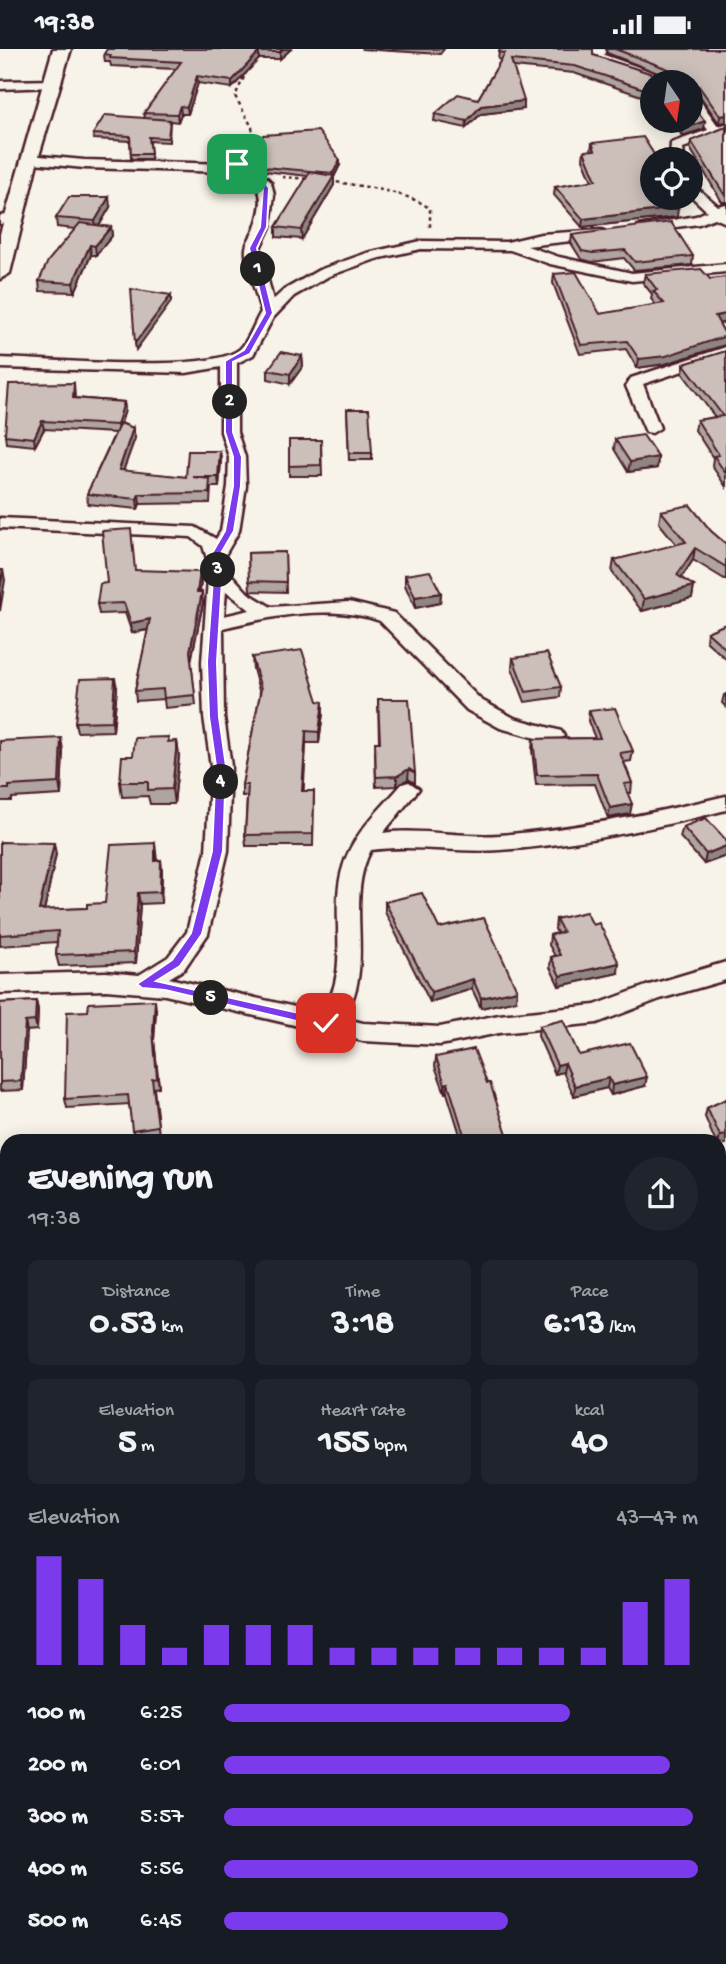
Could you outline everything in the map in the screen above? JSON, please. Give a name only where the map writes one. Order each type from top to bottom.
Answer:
[{"type":"street","points":[[0,273],[7,219],[29,159],[62,49]]},
{"type":"street","points":[[600,49],[597,57],[640,71]]},
{"type":"street","points":[[0,85],[52,83]]},
{"type":"street","points":[[676,147],[720,129],[704,112]]},
{"type":"street","points":[[29,159],[84,164],[228,168],[256,175],[264,182],[267,195],[263,227],[253,248],[269,313]]},
{"type":"street","points":[[703,202],[723,213]]},
{"type":"street","points":[[0,363],[186,368],[229,361],[247,352],[269,313],[289,293],[324,273],[389,251],[432,244],[514,246],[541,239],[692,221],[723,213]]},
{"type":"street","points":[[514,246],[555,261],[632,277],[726,268]]},
{"type":"street","points":[[652,428],[634,386],[637,381],[726,352]]},
{"type":"street","points":[[217,563],[230,531],[237,486],[237,457],[229,432],[229,361]]},
{"type":"street","points":[[0,523],[195,532],[210,539],[217,563],[212,693],[221,766],[217,851],[197,934],[176,963],[142,984]]},
{"type":"street","points":[[217,563],[242,597],[268,613]]},
{"type":"street","points":[[215,624],[301,609],[373,610],[387,617],[474,705],[507,723],[554,736]]},
{"type":"street","points":[[326,1023],[341,1001],[346,977],[348,897],[353,869],[365,843],[409,789]]},
{"type":"street","points":[[365,843],[403,838],[497,843],[553,837],[640,824],[726,803]]},
{"type":"street","points":[[0,984],[106,981],[165,986],[363,1032],[440,1036],[499,1024],[597,1014],[654,992],[726,971]]},
{"type":"path","points":[[228,168],[244,161],[255,149],[252,127],[235,96],[249,68]]},
{"type":"path","points":[[256,175],[313,179],[317,174]]},
{"type":"path","points":[[326,181],[371,188],[428,205],[432,244]]},
{"type":"building","points":[[107,49],[283,49],[280,52],[259,52],[232,81],[197,76],[187,107],[180,106],[177,114],[144,113],[181,62],[110,58],[111,55],[104,54]]},
{"type":"building","points":[[500,49],[593,49],[593,55],[640,70],[640,88],[575,66],[511,60],[524,101],[481,106],[467,121],[435,114],[458,94],[478,99],[505,53],[499,52]]},
{"type":"building","points":[[615,49],[726,49],[726,115],[720,116],[704,93],[704,70],[671,70]]},
{"type":"building","points":[[105,115],[170,120],[168,138],[149,137],[151,154],[131,154],[130,136],[93,134]]},
{"type":"building","points":[[726,127],[726,194],[703,160],[703,147],[695,147],[691,141]]},
{"type":"building","points":[[318,131],[340,160],[333,173],[264,167],[260,164],[263,159],[252,159],[263,135]]},
{"type":"building","points":[[643,137],[649,147],[640,147],[640,210],[661,210],[583,219],[555,187],[596,180],[584,151],[595,150],[592,143]]},
{"type":"building","points":[[310,172],[334,176],[301,230],[276,227]]},
{"type":"building","points":[[69,197],[109,197],[95,221],[56,218]]},
{"type":"building","points":[[671,222],[693,256],[635,262],[625,250],[593,253],[582,251],[572,235]]},
{"type":"building","points":[[80,223],[111,227],[95,246],[90,245],[73,283],[39,281],[48,261]]},
{"type":"building","points":[[701,269],[710,279],[726,277],[726,314],[715,316],[726,336],[666,356],[639,359],[627,341],[581,345],[554,274],[576,272],[600,314],[664,303],[653,291],[657,290],[645,274]]},
{"type":"building","points":[[131,289],[171,295],[135,343]]},
{"type":"building","points":[[726,351],[726,474],[714,456],[719,455],[697,420],[723,416],[684,364]]},
{"type":"building","points":[[281,352],[302,356],[290,374],[268,370]]},
{"type":"building","points":[[74,383],[73,398],[124,402],[117,425],[42,421],[34,438],[5,435],[9,384]]},
{"type":"building","points":[[347,409],[369,409],[372,453],[349,453]]},
{"type":"building","points":[[120,423],[133,428],[119,470],[186,477],[188,451],[220,451],[218,477],[193,477],[210,479],[209,493],[139,494],[137,499],[87,494]]},
{"type":"building","points":[[643,435],[658,457],[630,462],[615,439]]},
{"type":"building","points":[[289,440],[321,440],[321,465],[289,466]]},
{"type":"building","points":[[690,505],[711,531],[726,544],[726,567],[695,548],[677,575],[694,586],[644,599],[614,560],[686,542],[661,511]]},
{"type":"building","points":[[131,529],[135,570],[200,572],[197,592],[202,592],[190,651],[195,695],[164,698],[163,689],[135,691],[150,619],[131,623],[124,603],[97,604],[100,584],[107,583],[102,531]]},
{"type":"building","points":[[285,552],[286,582],[249,581],[248,553]]},
{"type":"building","points":[[430,571],[441,593],[415,597],[405,575]]},
{"type":"building","points":[[726,624],[726,649],[707,632]]},
{"type":"building","points":[[302,650],[318,701],[323,702],[319,732],[306,731],[302,791],[314,791],[313,834],[245,835],[248,785],[242,785],[261,689],[252,657]]},
{"type":"building","points":[[547,653],[561,687],[526,692],[513,658]]},
{"type":"building","points":[[115,678],[112,721],[75,722],[80,679]]},
{"type":"building","points":[[378,699],[409,699],[415,773],[409,769],[397,776],[376,777],[375,742],[380,742]]},
{"type":"building","points":[[615,708],[633,751],[620,753],[632,783],[624,784],[632,804],[610,808],[597,774],[537,775],[533,739],[600,738],[589,711]]},
{"type":"building","points":[[168,737],[168,742],[177,741],[172,789],[148,790],[148,782],[120,782],[122,756],[133,756],[135,738]]},
{"type":"building","points":[[61,738],[59,783],[0,789],[0,741]]},
{"type":"building","points":[[706,818],[726,840],[726,846],[706,854],[683,827]]},
{"type":"building","points":[[0,842],[54,843],[39,910],[87,908],[87,904],[105,903],[111,845],[155,843],[155,861],[161,860],[160,892],[138,893],[134,952],[56,955],[58,931],[0,935]]},
{"type":"building","points":[[422,893],[439,928],[484,918],[517,990],[481,998],[473,979],[431,992],[385,902]]},
{"type":"building","points":[[586,912],[593,925],[599,923],[619,963],[560,976],[551,957],[560,955],[550,935],[563,932],[556,919]]},
{"type":"building","points":[[155,1000],[153,1031],[157,1078],[152,1079],[158,1126],[132,1130],[128,1095],[65,1099],[67,1012],[88,1011],[89,1003]]},
{"type":"building","points":[[36,1001],[35,1021],[25,1022],[21,1081],[0,1082],[0,1003]]},
{"type":"building","points":[[563,1020],[579,1055],[630,1043],[647,1077],[612,1085],[609,1078],[575,1086],[565,1063],[557,1065],[539,1026]]},
{"type":"building","points":[[474,1049],[487,1083],[490,1083],[507,1134],[464,1134],[448,1083],[445,1084],[436,1057]]},
{"type":"building","points":[[726,1099],[726,1134],[719,1134],[707,1108]]},
{"type":"route","points":[[237,164],[228,168],[251,172],[261,178],[266,188],[265,221],[253,248],[269,313],[252,346],[247,352],[229,361],[229,432],[237,457],[237,486],[230,531],[216,555],[218,565],[212,693],[221,766],[217,851],[197,934],[176,963],[142,984],[165,986],[326,1023]]}]
